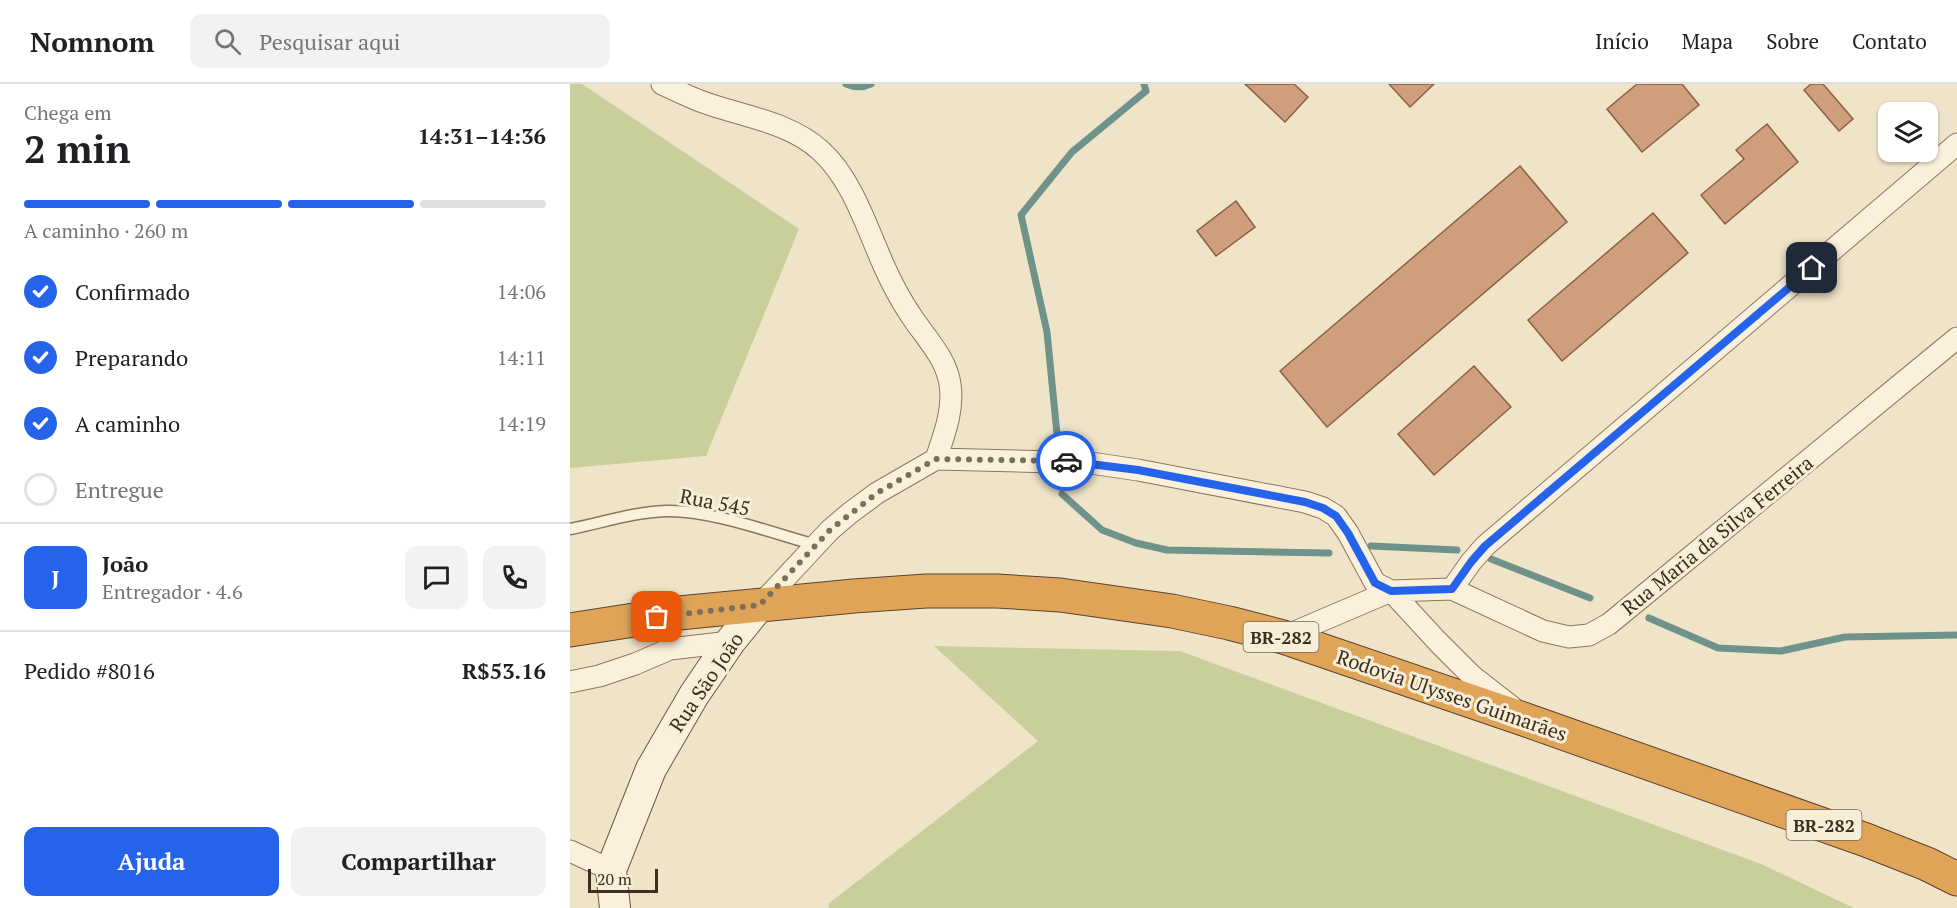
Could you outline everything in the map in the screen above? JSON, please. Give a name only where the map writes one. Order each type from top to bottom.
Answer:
[{"type":"highway","name":"Rodovia Ulysses Guimarães","points":[[570,630],[760,605],[926,591],[997,591],[1060,595],[1172,611],[1283,637],[1529,720],[1866,840],[1927,864],[1957,879]]},
{"type":"street","points":[[662,84],[700,101],[772,124],[800,136],[821,151],[842,177],[858,206],[897,294],[944,364],[950,381],[952,397],[950,412],[936,459],[1091,463],[1305,502],[1323,508],[1336,516],[1348,533],[1375,583],[1391,591],[1471,675],[1529,720]]},
{"type":"street","points":[[1283,637],[1391,591],[1452,589],[1485,546],[1957,144]]},
{"type":"street","name":"Rua Maria da Silva Ferreira","points":[[1452,589],[1543,631],[1569,637],[1589,635],[1609,624],[1957,338]]},
{"type":"street","name":"Rua São João","points":[[615,908],[611,870],[651,769],[694,695],[730,642],[760,605],[830,530],[877,493],[936,459]]},
{"type":"street","points":[[570,682],[599,676],[670,649],[730,642]]},
{"type":"street","points":[[570,851],[611,870]]},
{"type":"lane","name":"Rua 545","points":[[570,529],[666,511],[720,519],[816,545]]},
{"type":"green space","points":[[570,84],[582,84],[799,229],[706,456],[570,468]]},
{"type":"green space","points":[[934,646],[1180,651],[1761,864],[1854,908],[829,908],[828,904],[1038,741]]},
{"type":"building","points":[[1245,84],[1294,84],[1308,97],[1285,122]]},
{"type":"building","points":[[1389,84],[1434,84],[1410,107]]},
{"type":"building","points":[[1637,84],[1682,84],[1699,105],[1642,152],[1607,109]]},
{"type":"building","points":[[1811,84],[1823,84],[1853,119],[1839,131],[1804,90]]},
{"type":"building","points":[[1767,124],[1798,162],[1725,224],[1701,195],[1744,159],[1736,150]]},
{"type":"building","points":[[1520,166],[1567,222],[1327,427],[1280,371]]},
{"type":"building","points":[[1236,201],[1255,227],[1216,256],[1197,231]]},
{"type":"building","points":[[1653,213],[1688,253],[1562,361],[1528,320]]},
{"type":"building","points":[[1474,366],[1511,407],[1434,475],[1398,434]]},
{"type":"waterway","points":[[846,84],[858,87],[871,84]]},
{"type":"waterway","points":[[1057,434],[1047,332],[1021,215],[1072,152],[1146,91],[1144,84]]},
{"type":"waterway","points":[[1062,494],[1102,530],[1136,543],[1167,550],[1329,553]]},
{"type":"waterway","points":[[1371,546],[1457,550]]},
{"type":"waterway","points":[[1491,559],[1590,598]]},
{"type":"waterway","points":[[1649,618],[1718,648],[1781,651],[1845,637],[1957,635]]},
{"type":"way so far","points":[[657,617],[760,605],[830,530],[850,513],[877,493],[936,459],[1066,461]]},
{"type":"route","points":[[1066,461],[1138,470],[1305,502],[1323,508],[1336,516],[1348,533],[1375,583],[1391,591],[1452,589],[1485,546],[1812,268]]}]
